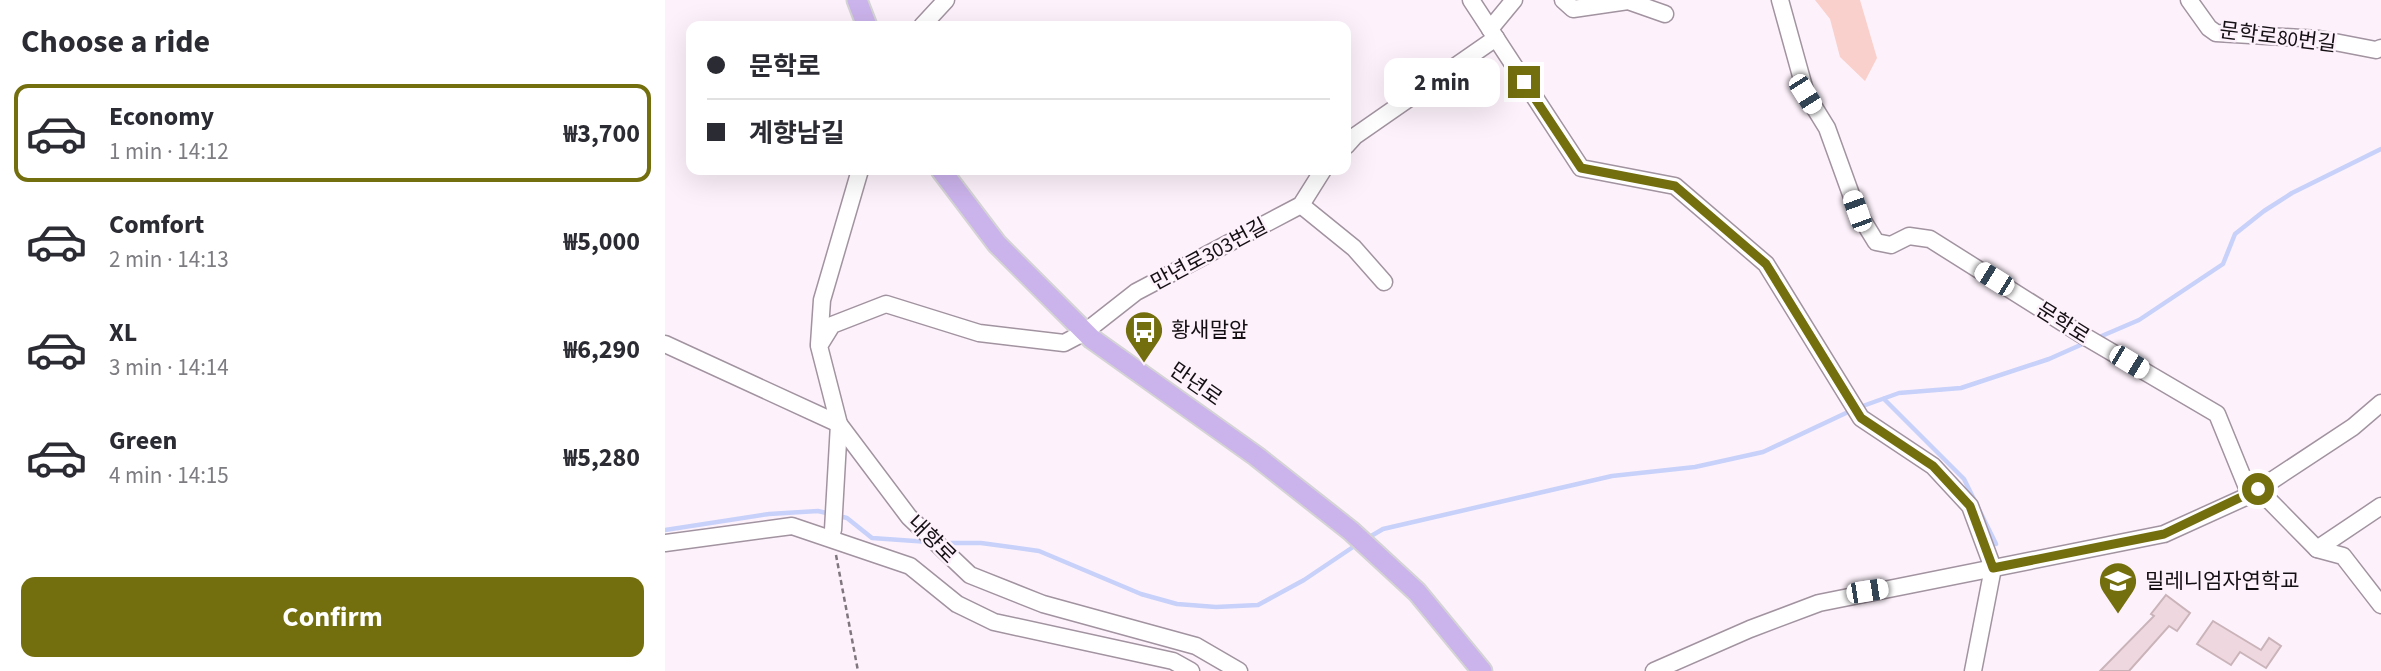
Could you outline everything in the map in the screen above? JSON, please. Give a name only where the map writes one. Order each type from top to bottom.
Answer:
[{"type":"main road","points":[[857,0],[865,21]]},
{"type":"main road","name":"만년로","points":[[945,175],[997,244],[1085,332],[1256,456],[1351,531],[1417,592],[1482,671]]},
{"type":"street","points":[[927,21],[946,0]]},
{"type":"street","points":[[1472,0],[1581,168],[1675,186],[1766,264],[1861,418],[1933,466],[1970,506],[1993,568],[1973,671]]},
{"type":"street","points":[[1351,140],[1493,34],[1514,0]]},
{"type":"street","points":[[1563,0],[1573,9],[1628,1],[1665,13]]},
{"type":"street","name":"문학로","points":[[1780,0],[1805,94],[1827,128],[1857,211],[1876,242],[1891,245],[1909,236],[1930,239],[2080,333],[2217,414],[2254,492]]},
{"type":"street","name":"문학로80번길","points":[[2189,0],[2209,28],[2216,33],[2319,39],[2376,50],[2381,48]]},
{"type":"street","points":[[833,535],[839,424],[819,346],[822,300],[859,175]]},
{"type":"street","points":[[1319,175],[1301,205],[1354,248],[1384,282]]},
{"type":"street","name":"만년로303번길","points":[[1085,332],[1136,292],[1301,205]]},
{"type":"street","points":[[819,346],[832,325],[886,304],[979,333],[1064,342],[1085,332]]},
{"type":"street","name":"내향로","points":[[665,344],[839,424],[909,517],[951,560],[971,575],[1043,604],[1196,646],[1239,671]]},
{"type":"street","points":[[1654,671],[1750,628],[1819,603],[2164,534],[2254,492],[2353,427],[2381,403]]},
{"type":"street","points":[[2254,492],[2317,549],[2343,556],[2381,605]]},
{"type":"street","points":[[2317,549],[2381,506]]},
{"type":"street","points":[[665,543],[792,526],[833,535],[910,566],[957,604],[994,622],[1173,661],[1191,671]]},
{"type":"street","points":[[665,553],[810,532]]},
{"type":"path","points":[[833,535],[858,671]]},
{"type":"shaded area","points":[[1815,0],[1860,0],[1877,58],[1865,81],[1840,57],[1830,19]]},
{"type":"building","points":[[2166,595],[2190,613],[2177,631],[2169,626],[2129,671],[2100,671],[2154,616],[2151,614]]},
{"type":"building","points":[[2213,621],[2261,650],[2269,638],[2281,646],[2266,668],[2240,652],[2231,665],[2197,644]]},
{"type":"waterway","points":[[2097,338],[2139,320],[2223,264],[2235,234],[2264,211],[2292,193],[2381,149]]},
{"type":"waterway","points":[[1860,407],[1899,393],[1961,388],[2049,359],[2085,343]]},
{"type":"waterway","points":[[1884,399],[1964,479],[1996,544]]},
{"type":"waterway","points":[[1366,539],[1383,529],[1612,476],[1695,467],[1763,452],[1846,413]]},
{"type":"waterway","points":[[665,530],[769,514],[818,511],[847,518],[872,538],[929,542]]},
{"type":"waterway","points":[[945,543],[981,543],[1039,551],[1141,594],[1177,604],[1216,607],[1258,605],[1304,580],[1356,545]]},
{"type":"place","name":"황새말앞","points":[[1144,364]]},
{"type":"place","name":"밀레니엄자연학교","points":[[2118,615]]},
{"type":"route","points":[[1524,82],[1581,168],[1675,186],[1766,264],[1861,418],[1933,466],[1970,506],[1993,568],[2164,534],[2258,489]]}]
